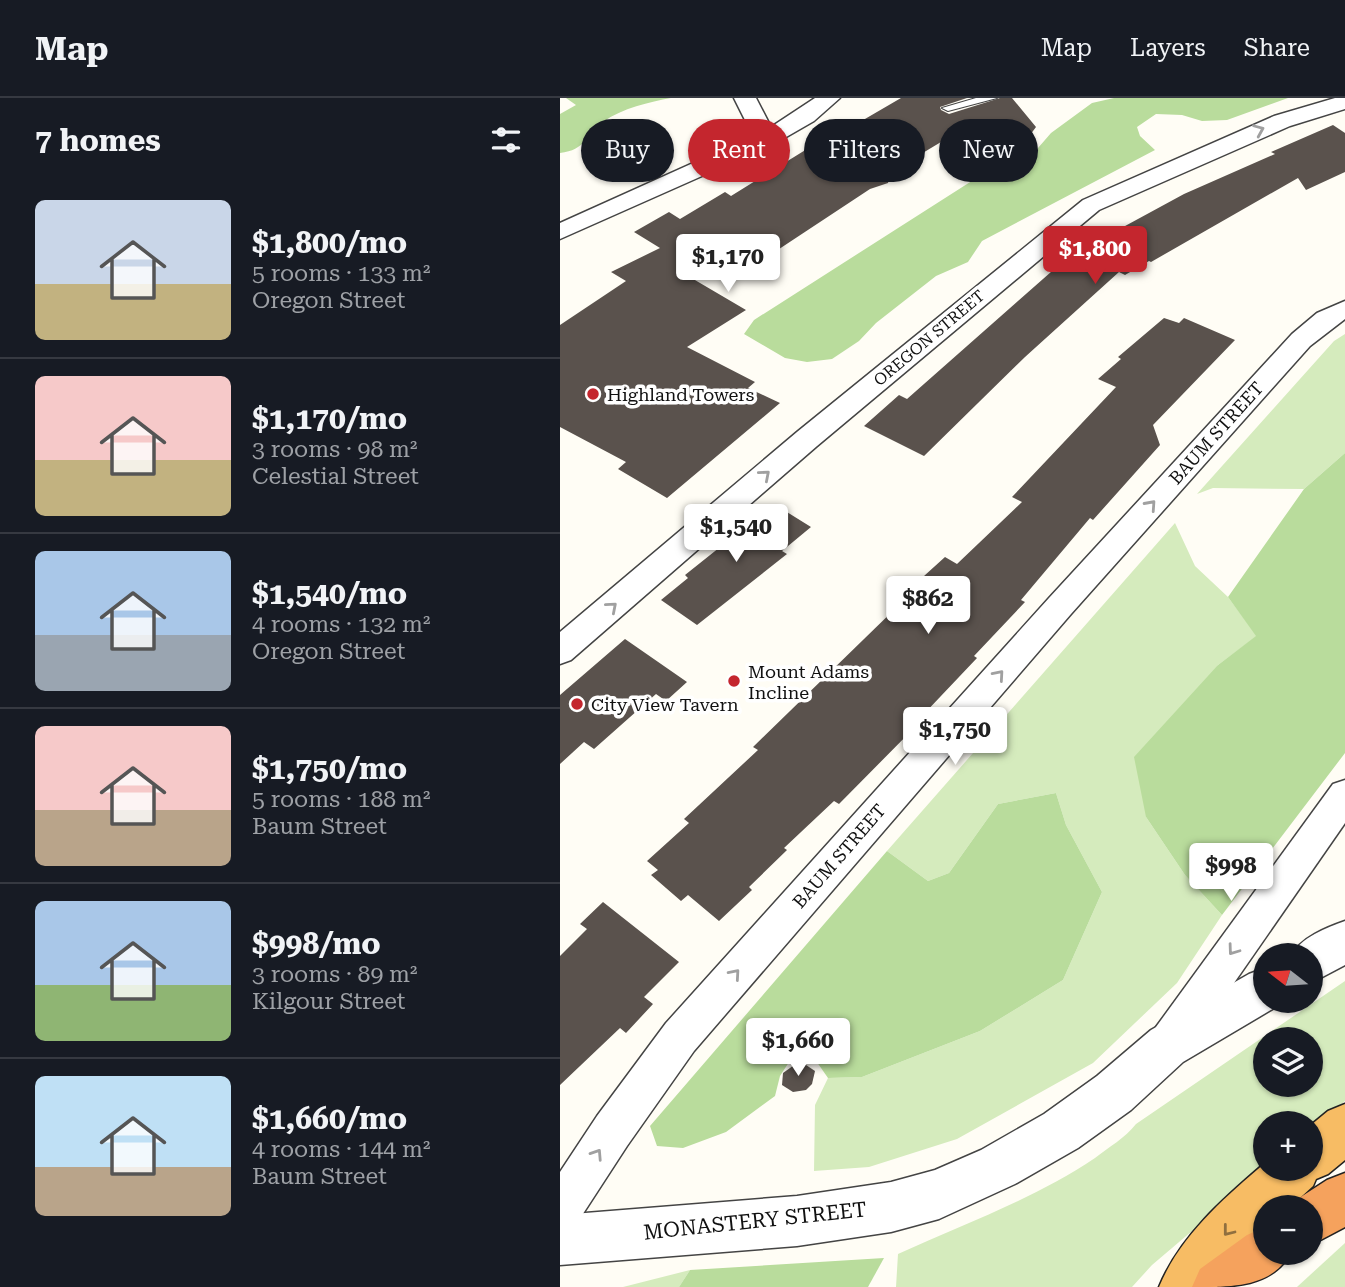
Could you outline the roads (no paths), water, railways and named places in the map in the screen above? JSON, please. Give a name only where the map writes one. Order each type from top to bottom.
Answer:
[{"type":"highway","points":[[1323,1147],[1345,1128]]},
{"type":"highway","points":[[1185,1287],[1234,1222],[1282,1181]]},
{"type":"highway","points":[[1323,1212],[1345,1198]]},
{"type":"highway","points":[[1218,1287],[1253,1262]]},
{"type":"street","points":[[745,98],[756,119]]},
{"type":"street","points":[[790,125],[814,111],[829,98]]},
{"type":"street","name":"OREGON STREET","points":[[560,651],[807,439],[1091,205],[1282,121],[1345,102]]},
{"type":"street","points":[[560,232],[688,174]]},
{"type":"street","name":"BAUM STREET","points":[[560,1211],[612,1131],[680,1037],[1060,606],[1301,340],[1326,319],[1345,309]]},
{"type":"street","points":[[1167,1046],[1345,795]]},
{"type":"street","points":[[1323,955],[1345,941]]},
{"type":"street","name":"MONASTERY STREET","points":[[560,1240],[797,1221],[891,1207],[939,1194],[998,1167],[1061,1131],[1114,1093],[1167,1046],[1248,1000]]},
{"type":"lane","points":[[948,108],[991,98]]},
{"type":"place","name":"Highland Towers","points":[[593,394]]},
{"type":"place","name":"Mount Adams Incline","points":[[734,681]]},
{"type":"place","name":"City View Tavern","points":[[577,704]]}]
